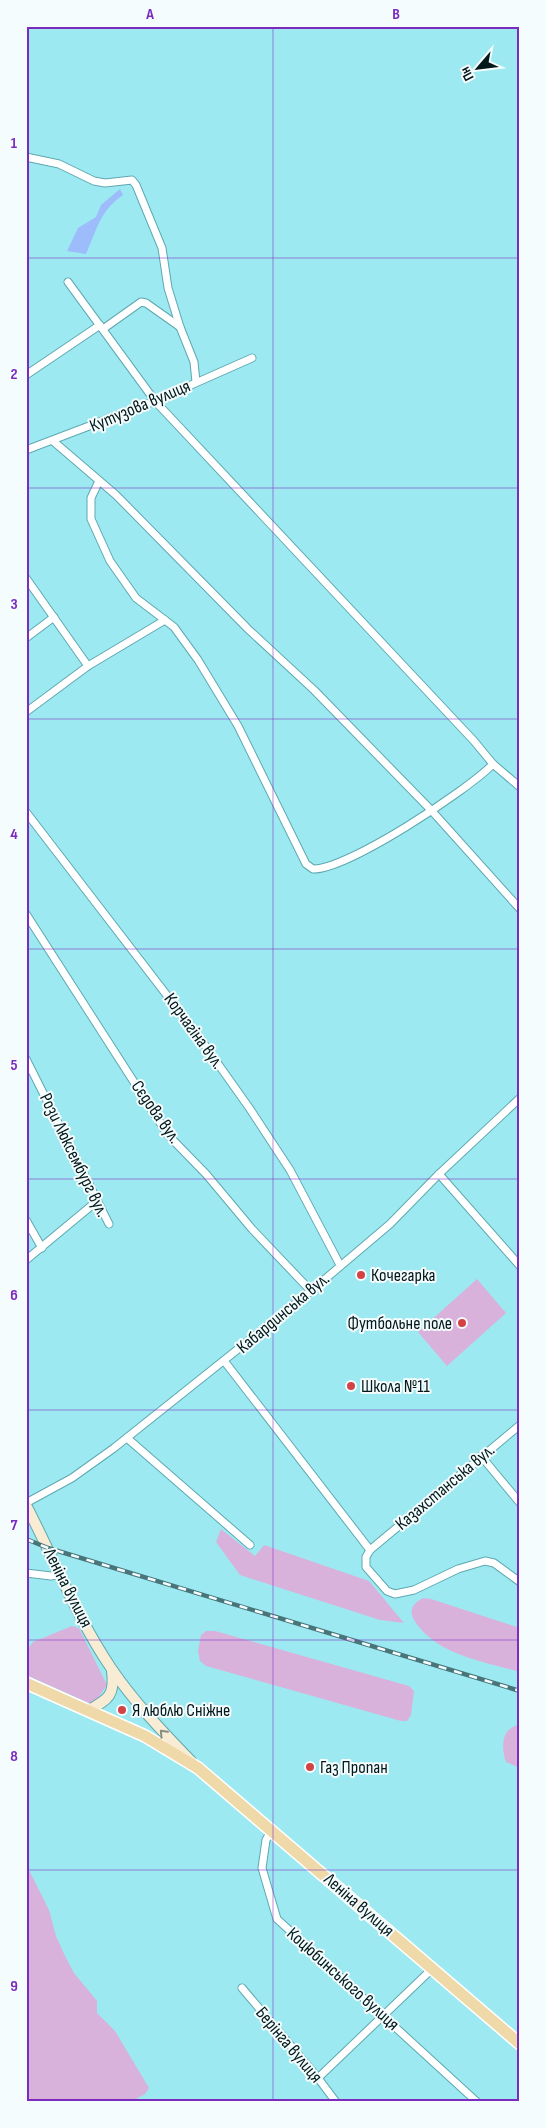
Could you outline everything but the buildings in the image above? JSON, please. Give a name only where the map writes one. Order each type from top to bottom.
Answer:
[{"type":"main road","name":"Леніна вулиця","points":[[26,1504],[60,1574],[112,1670],[162,1732],[198,1768],[520,2044]]},
{"type":"main road","points":[[89,1710],[104,1702],[112,1693],[114,1683],[112,1670]]},
{"type":"main road","name":"Леніна вулиця","points":[[26,1683],[145,1736],[198,1768]]},
{"type":"street","points":[[26,156],[59,164],[94,181],[105,183],[132,180],[136,185],[162,248],[168,288],[180,327],[194,362],[196,382]]},
{"type":"street","points":[[68,282],[155,401],[474,741],[493,764],[520,787]]},
{"type":"street","points":[[26,375],[141,302],[146,303],[180,327]]},
{"type":"street","name":"Кутузова вулиця","points":[[26,450],[155,401],[252,358]]},
{"type":"street","points":[[53,441],[100,481],[248,628],[314,690],[431,810],[520,909]]},
{"type":"street","points":[[100,481],[92,498],[90,510],[94,530],[125,585],[136,598],[174,627],[198,660],[238,726],[306,864],[313,869],[328,867],[367,850],[458,794],[493,764]]},
{"type":"street","points":[[26,578],[88,666]]},
{"type":"street","points":[[26,638],[54,617]]},
{"type":"street","points":[[26,712],[88,666],[165,620]]},
{"type":"street","name":"Корчагіна вул.","points":[[26,812],[199,1037],[245,1102],[290,1170],[340,1265]]},
{"type":"street","name":"Сєдова вул.","points":[[26,914],[168,1135],[206,1174],[252,1229],[312,1290]]},
{"type":"street","name":"Рози Люксембург вул.","points":[[26,1059],[108,1224]]},
{"type":"street","name":"Кабардинська вул.","points":[[26,1504],[72,1478],[225,1362],[390,1224],[439,1174],[520,1098]]},
{"type":"street","points":[[439,1174],[520,1266]]},
{"type":"street","points":[[26,1260],[97,1201]]},
{"type":"street","points":[[26,1220],[42,1248]]},
{"type":"street","points":[[225,1362],[370,1550],[366,1557],[366,1567],[388,1591],[394,1594],[414,1590],[458,1569],[485,1561],[494,1563],[520,1582]]},
{"type":"street","name":"Казахстанська вул.","points":[[370,1550],[520,1425]]},
{"type":"street","points":[[127,1438],[250,1545]]},
{"type":"street","points":[[481,1456],[520,1503]]},
{"type":"street","points":[[26,1573],[51,1576],[60,1574]]},
{"type":"street","name":"Коцюбинського вулиця","points":[[271,1830],[266,1840],[262,1868],[277,1919],[477,2102]]},
{"type":"street","points":[[318,2078],[433,1968]]},
{"type":"street","name":"Берiнга вулиця","points":[[242,1988],[336,2102]]},
{"type":"shaded area","name":"Футбольне поле","points":[[477,1279],[506,1313],[447,1366],[418,1332]]},
{"type":"shaded area","points":[[221,1529],[255,1556],[264,1545],[369,1581],[404,1623],[380,1620],[240,1575],[216,1542]]},
{"type":"shaded area","points":[[423,1598],[520,1628],[520,1672],[461,1655],[434,1641],[423,1632],[412,1616],[413,1607]]},
{"type":"shaded area","points":[[72,1626],[79,1628],[107,1685],[93,1705],[26,1675],[26,1652],[33,1642]]},
{"type":"shaded area","points":[[206,1631],[215,1631],[409,1686],[414,1691],[411,1715],[407,1721],[401,1721],[206,1666],[200,1661],[198,1651],[201,1635]]},
{"type":"shaded area","points":[[520,1725],[520,1768],[506,1762],[503,1751],[505,1735],[508,1730]]},
{"type":"shaded area","points":[[26,1864],[49,1910],[56,1936],[74,1973],[97,2001],[97,2013],[115,2031],[149,2088],[145,2094],[136,2099],[138,2102],[26,2102]]},
{"type":"water","points":[[120,189],[123,195],[104,214],[86,254],[67,251],[78,228],[96,217],[101,205]]},
{"type":"railway","points":[[26,1539],[48,1548],[520,1691]]},
{"type":"place","name":"Кочегарка","points":[[361,1275]]},
{"type":"place","name":"Футбольне поле","points":[[462,1323]]},
{"type":"place","name":"Школа №11","points":[[351,1386]]},
{"type":"place","name":"Я люблю Сніжне","points":[[122,1710]]},
{"type":"place","name":"Газ Пропан","points":[[310,1767]]}]
